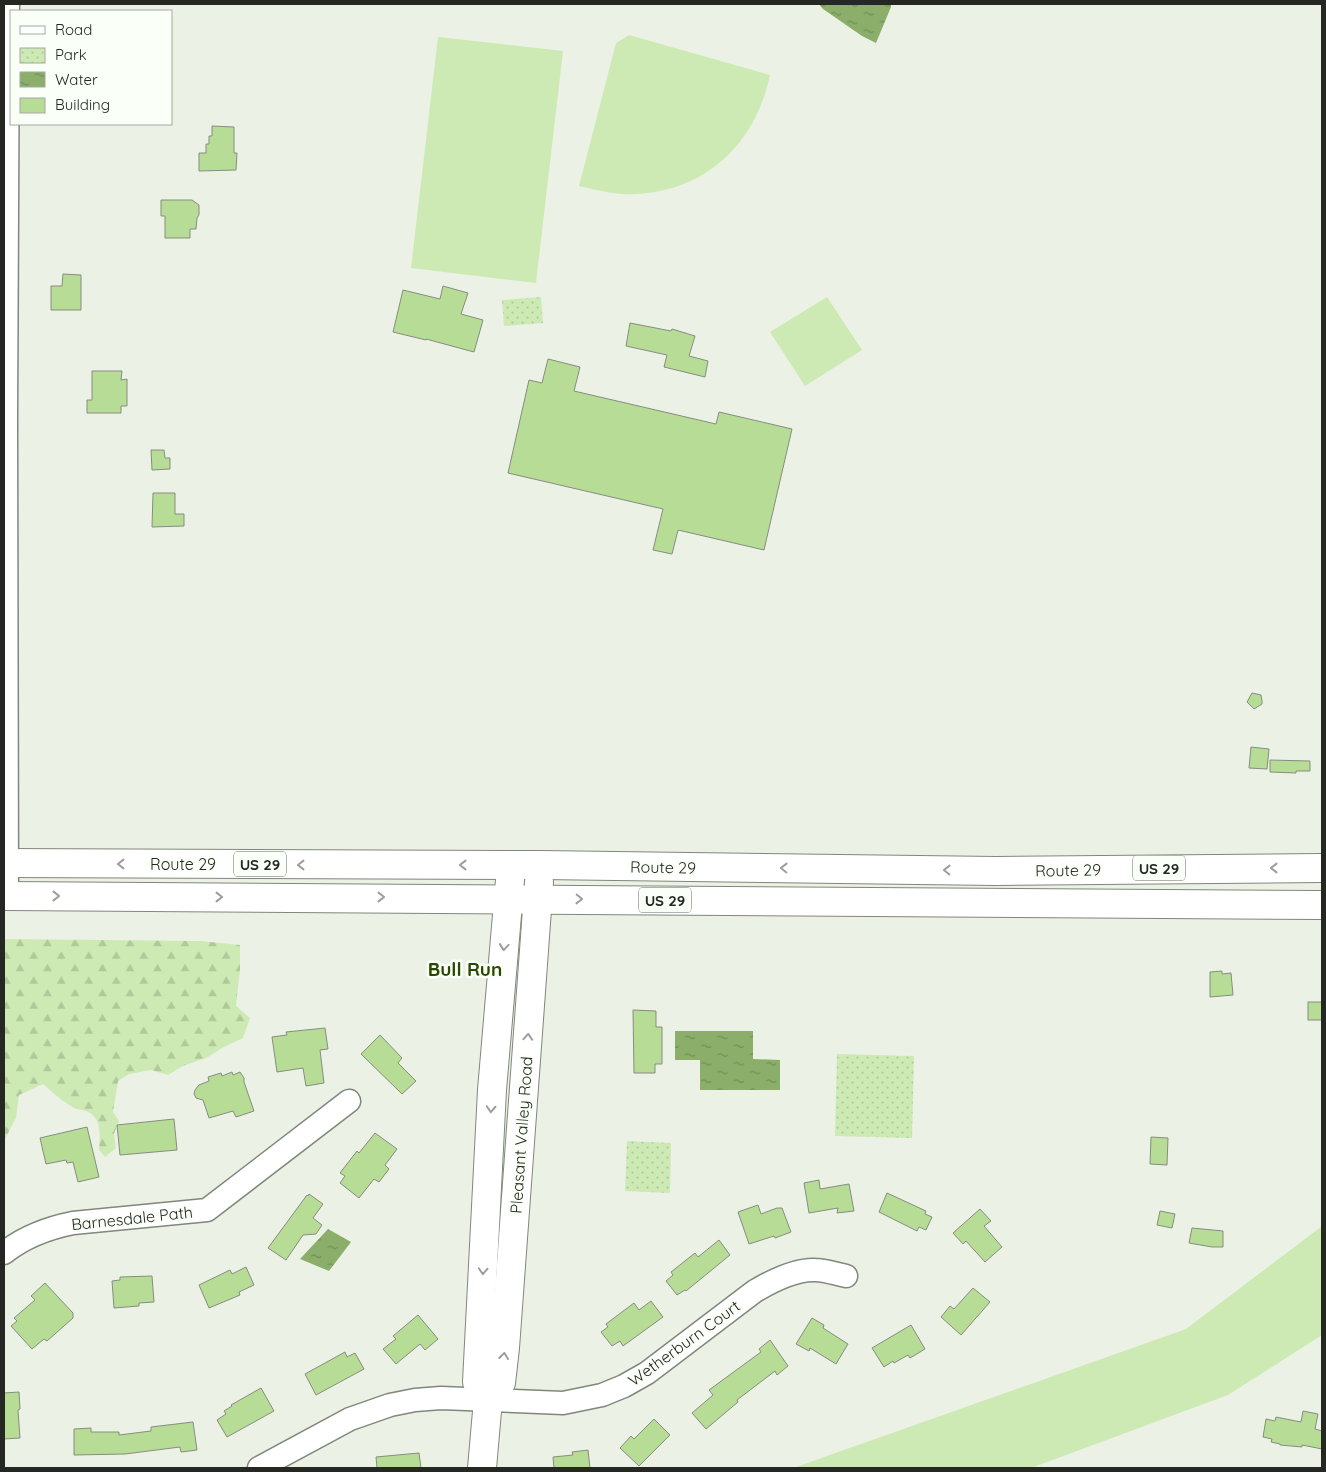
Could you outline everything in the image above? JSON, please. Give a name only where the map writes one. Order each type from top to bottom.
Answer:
[{"type":"main road","name":"Route 29","points":[[6,863],[541,865],[996,871],[1322,868]]},
{"type":"main road","name":"Pleasant Valley Road","points":[[488,1400],[477,1382],[492,1090],[512,865]]},
{"type":"main road","name":"Pleasant Valley Road","points":[[482,1468],[488,1400],[501,1383],[505,1348],[541,865]]},
{"type":"main road","name":"Route 29","points":[[6,896],[538,898],[1322,905]]},
{"type":"street","points":[[6,896],[8,4]]},
{"type":"street","name":"Barnesdale Path","points":[[4,1253],[18,1243],[40,1232],[58,1226],[207,1210],[349,1101]]},
{"type":"street","name":"Wetherburn Court","points":[[259,1468],[350,1419],[390,1405],[442,1398],[563,1403],[602,1395],[624,1386],[647,1373],[755,1291],[771,1282],[804,1270],[816,1270],[846,1276]]},
{"type":"green space","points":[[629,35],[770,75],[762,102],[751,126],[736,146],[718,164],[698,177],[675,187],[649,193],[621,194],[579,186],[616,43]]},
{"type":"green space","points":[[438,37],[563,51],[536,283],[411,268]]},
{"type":"green space","points":[[541,297],[543,323],[504,326],[502,300]]},
{"type":"green space","points":[[827,297],[862,350],[805,386],[770,332]]},
{"type":"green space","points":[[4,939],[201,941],[240,945],[240,969],[236,1006],[250,1018],[243,1038],[208,1057],[183,1066],[168,1075],[151,1070],[129,1074],[118,1081],[113,1112],[119,1121],[114,1134],[116,1148],[105,1157],[99,1150],[99,1128],[93,1115],[76,1109],[43,1084],[19,1095],[16,1118],[4,1141]]},
{"type":"green space","points":[[837,1054],[914,1056],[912,1138],[835,1136]]},
{"type":"green space","points":[[627,1141],[671,1143],[670,1193],[625,1191]]},
{"type":"green space","points":[[1322,1226],[1322,1335],[1228,1395],[1031,1468],[793,1468],[1186,1329]]},
{"type":"water","points":[[819,4],[891,4],[891,7],[876,43],[862,36],[823,9]]},
{"type":"water","points":[[675,1031],[753,1031],[753,1059],[780,1060],[780,1090],[700,1090],[700,1060],[675,1060]]},
{"type":"water","points":[[328,1229],[351,1242],[329,1271],[300,1259]]},
{"type":"building","points":[[212,126],[234,127],[234,153],[237,153],[236,170],[199,171],[199,153],[206,153],[206,144],[209,144],[209,136],[212,136]]},
{"type":"building","points":[[161,200],[192,200],[199,205],[196,229],[190,229],[190,238],[165,238],[165,216],[161,216]]},
{"type":"building","points":[[63,274],[81,275],[81,310],[51,310],[51,286],[62,286]]},
{"type":"building","points":[[443,286],[468,293],[461,314],[483,320],[474,352],[393,332],[403,290],[440,299]]},
{"type":"building","points":[[630,323],[671,331],[672,329],[695,336],[689,356],[708,361],[705,377],[664,367],[667,355],[626,346]]},
{"type":"building","points":[[548,359],[580,367],[574,391],[716,424],[719,412],[792,429],[764,550],[678,530],[672,554],[653,550],[663,509],[508,473],[529,380],[542,383]]},
{"type":"building","points":[[92,371],[122,371],[121,380],[127,379],[127,406],[121,406],[121,413],[87,413],[87,400],[92,400]]},
{"type":"building","points":[[151,450],[164,450],[165,458],[170,458],[170,469],[152,470]]},
{"type":"building","points":[[153,493],[175,493],[175,514],[184,514],[184,526],[152,527]]},
{"type":"building","points":[[1252,693],[1261,695],[1262,701],[1262,704],[1254,709],[1247,702]]},
{"type":"building","points":[[1251,747],[1269,749],[1267,769],[1249,768]]},
{"type":"building","points":[[1270,760],[1310,761],[1310,771],[1296,771],[1296,773],[1270,772]]},
{"type":"building","points":[[1222,971],[1222,974],[1231,973],[1233,995],[1210,997],[1210,972]]},
{"type":"building","points":[[1308,1002],[1322,1002],[1322,1020],[1308,1020]]},
{"type":"building","points":[[633,1010],[656,1011],[656,1027],[662,1027],[662,1064],[655,1064],[655,1073],[634,1073]]},
{"type":"building","points":[[325,1028],[328,1049],[320,1050],[324,1083],[306,1086],[303,1068],[277,1072],[272,1037],[287,1035],[286,1032]]},
{"type":"building","points":[[380,1035],[402,1058],[398,1063],[416,1081],[402,1094],[361,1054]]},
{"type":"building","points":[[232,1072],[233,1075],[240,1072],[244,1078],[254,1111],[236,1117],[233,1111],[209,1118],[203,1100],[196,1098],[194,1094],[195,1090],[199,1085],[209,1081],[208,1077],[221,1073],[222,1076]]},
{"type":"building","points":[[174,1119],[177,1150],[120,1155],[117,1125]]},
{"type":"building","points":[[87,1127],[99,1177],[78,1182],[73,1162],[67,1163],[66,1160],[46,1164],[40,1138]]},
{"type":"building","points":[[375,1133],[397,1149],[385,1165],[389,1169],[379,1182],[374,1179],[359,1198],[340,1183],[345,1176],[340,1173],[357,1151],[359,1153]]},
{"type":"building","points":[[1151,1137],[1168,1138],[1167,1165],[1150,1164]]},
{"type":"building","points":[[819,1180],[820,1189],[849,1184],[854,1211],[837,1213],[838,1208],[809,1213],[804,1183]]},
{"type":"building","points":[[887,1193],[926,1211],[925,1214],[932,1217],[926,1230],[919,1227],[917,1231],[879,1212]]},
{"type":"building","points":[[309,1194],[323,1204],[313,1218],[322,1225],[316,1234],[303,1235],[286,1260],[268,1248]]},
{"type":"building","points":[[758,1205],[761,1214],[782,1208],[791,1232],[749,1244],[738,1212]]},
{"type":"building","points":[[980,1209],[991,1221],[984,1226],[1002,1247],[985,1262],[966,1241],[963,1244],[953,1233]]},
{"type":"building","points":[[1160,1211],[1175,1214],[1172,1228],[1157,1225]]},
{"type":"building","points":[[1192,1228],[1223,1231],[1223,1247],[1189,1243]]},
{"type":"building","points":[[719,1240],[730,1255],[686,1291],[677,1295],[666,1281],[673,1275],[671,1272],[695,1253],[698,1257]]},
{"type":"building","points":[[246,1267],[254,1285],[239,1292],[240,1295],[209,1308],[199,1285],[230,1270],[232,1274]]},
{"type":"building","points":[[152,1276],[154,1302],[139,1303],[139,1306],[114,1308],[112,1281],[120,1280],[120,1277]]},
{"type":"building","points":[[45,1283],[73,1313],[73,1318],[47,1341],[44,1339],[32,1349],[11,1326],[17,1321],[14,1318],[35,1300],[31,1296]]},
{"type":"building","points":[[973,1288],[990,1302],[961,1335],[941,1317],[950,1306],[954,1309]]},
{"type":"building","points":[[651,1301],[663,1317],[623,1346],[620,1341],[612,1346],[601,1332],[608,1327],[606,1324],[634,1303],[639,1310]]},
{"type":"building","points":[[418,1315],[438,1339],[425,1350],[420,1344],[396,1364],[383,1349],[396,1339],[393,1336]]},
{"type":"building","points":[[812,1318],[824,1325],[823,1328],[848,1344],[836,1364],[810,1348],[809,1351],[796,1344]]},
{"type":"building","points":[[911,1325],[925,1349],[910,1358],[908,1355],[884,1367],[872,1348]]},
{"type":"building","points":[[770,1340],[788,1366],[777,1375],[775,1371],[737,1400],[738,1402],[706,1429],[692,1413],[713,1395],[709,1390],[761,1352],[759,1349]]},
{"type":"building","points":[[345,1352],[347,1357],[355,1353],[364,1369],[316,1395],[305,1374]]},
{"type":"building","points":[[261,1388],[274,1411],[227,1437],[217,1420],[226,1414],[224,1411],[231,1405]]},
{"type":"building","points":[[19,1392],[20,1438],[4,1439],[4,1393]]},
{"type":"building","points":[[1303,1411],[1318,1414],[1315,1429],[1322,1431],[1322,1449],[1302,1445],[1302,1447],[1280,1445],[1271,1442],[1272,1439],[1263,1437],[1266,1419],[1275,1421],[1276,1417],[1301,1422]]},
{"type":"building","points":[[654,1419],[670,1435],[639,1466],[620,1448],[631,1436],[634,1439]]},
{"type":"building","points":[[193,1422],[197,1450],[181,1452],[180,1447],[125,1454],[74,1455],[74,1429],[91,1428],[91,1432],[119,1432],[119,1435],[151,1431],[151,1427]]},
{"type":"building","points":[[588,1450],[590,1468],[554,1468],[553,1457],[573,1455],[572,1452]]},
{"type":"building","points":[[419,1453],[421,1468],[377,1468],[376,1457]]},
{"type":"district","name":"Bull Run","points":[[465,969]]}]
